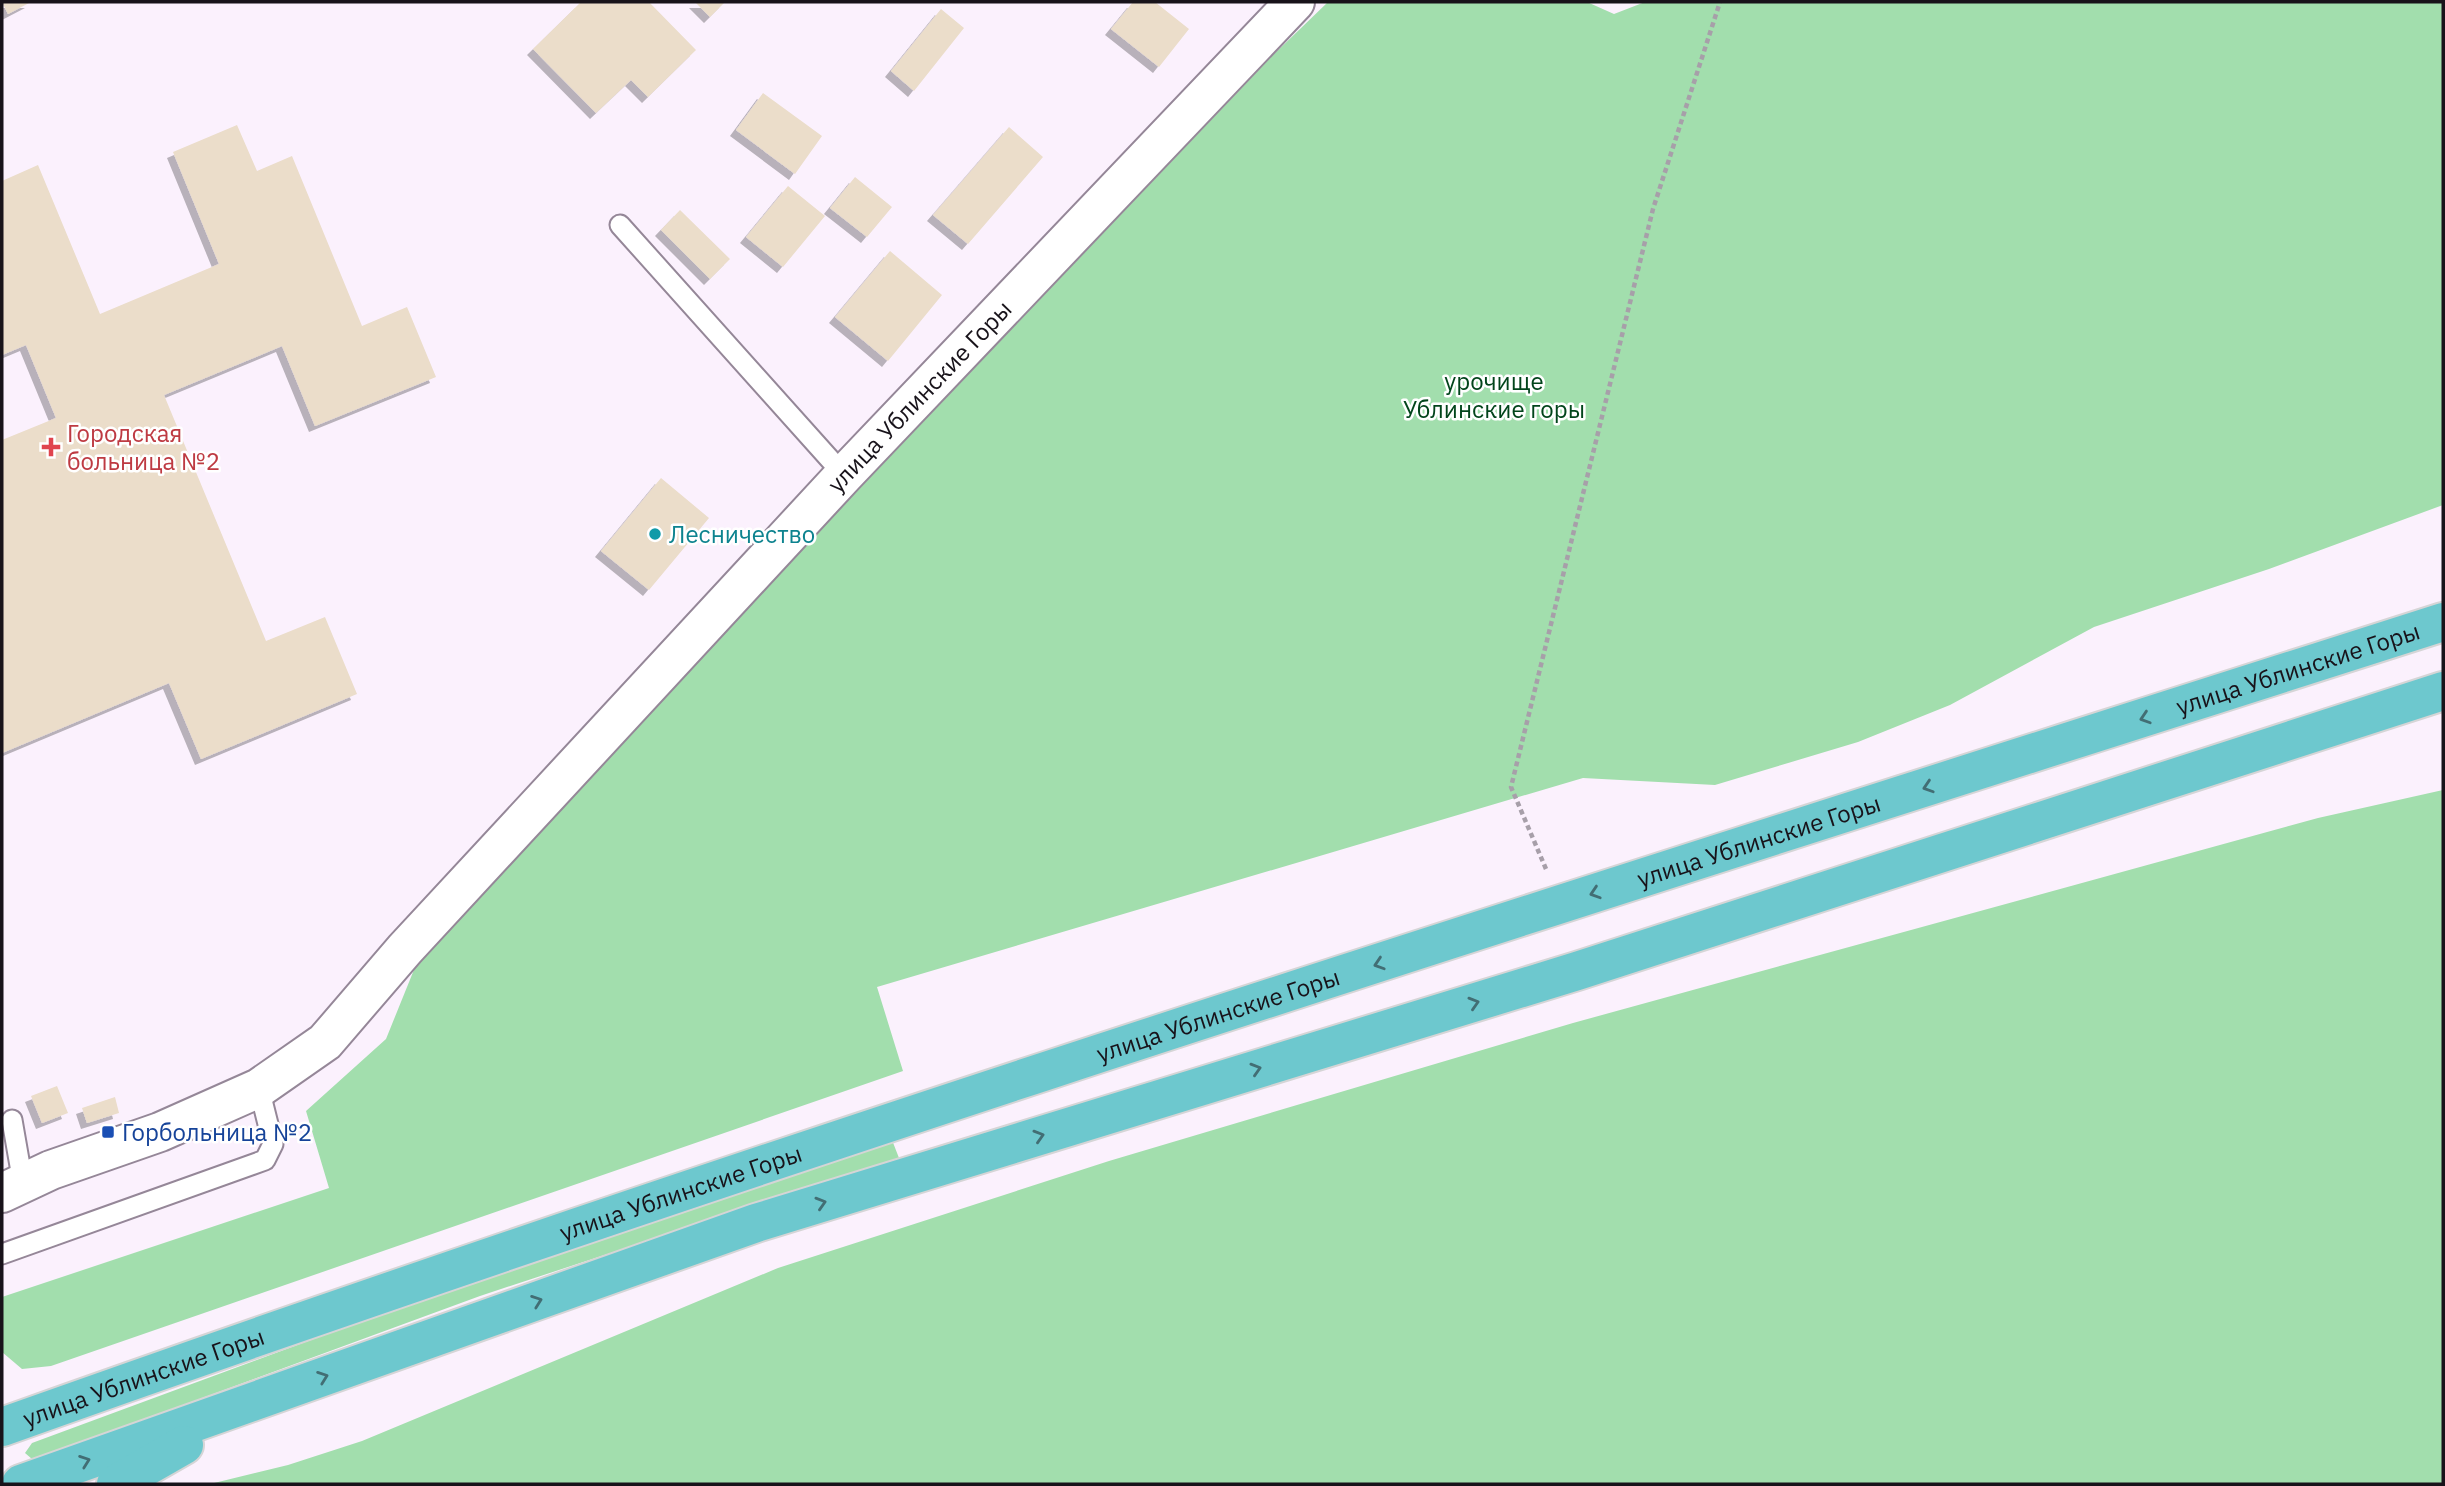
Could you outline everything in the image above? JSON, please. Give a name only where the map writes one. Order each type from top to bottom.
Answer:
[{"type":"main road","name":"улица Ублинские Горы","points":[[2,1427],[354,1301],[1561,904],[2443,622]]},
{"type":"main road","name":"улица Ублинские Горы","points":[[21,1484],[756,1223],[1577,971],[2443,691]]},
{"type":"main road","points":[[116,1484],[276,1394]]},
{"type":"street","name":"улица Ублинские Горы","points":[[12,1188],[160,1132],[259,1088],[325,1042],[463,887],[844,475],[1295,2]]},
{"type":"lane","points":[[620,225],[844,475]]},
{"type":"lane","points":[[2,1254],[265,1160],[274,1144],[259,1088]]},
{"type":"lane","points":[[12,1120],[12,1188]]},
{"type":"path","points":[[1561,904],[1511,787],[1653,209],[1720,2]]},
{"type":"green space","name":"урочище Ублинские горы","points":[[1328,2],[1587,2],[1614,14],[1645,2],[2443,2],[2443,505],[2269,569],[2094,627],[1950,705],[1858,742],[1715,785],[1583,778],[877,987],[903,1071],[51,1366],[22,1369],[2,1352],[2,1297],[329,1188],[306,1111],[386,1039],[424,945],[1271,57]]},
{"type":"green space","points":[[2443,790],[2443,1484],[210,1484],[288,1465],[362,1441],[778,1268],[1109,1161],[1573,1023],[2318,818]]},
{"type":"green space","points":[[892,1140],[899,1158],[480,1296],[53,1453],[32,1459],[25,1453],[32,1443],[476,1279]]},
{"type":"building","points":[[2,2],[31,2],[8,14]]},
{"type":"building","points":[[581,2],[649,2],[696,50],[648,97],[631,80],[596,113],[533,49]]},
{"type":"building","points":[[695,2],[725,2],[710,17]]},
{"type":"building","points":[[1133,2],[1155,2],[1189,29],[1159,67],[1111,29]]},
{"type":"building","points":[[941,9],[964,28],[914,91],[891,71]]},
{"type":"building","points":[[763,93],[822,136],[795,174],[736,130]]},
{"type":"building","points":[[237,125],[257,171],[292,156],[362,326],[407,307],[436,377],[315,426],[282,346],[164,395],[266,641],[325,617],[357,694],[201,759],[169,683],[2,753],[2,440],[56,418],[26,345],[2,355],[2,181],[38,165],[100,314],[219,264],[173,152]]},
{"type":"building","points":[[1009,127],[1043,157],[968,244],[933,215]]},
{"type":"building","points":[[855,177],[892,207],[867,237],[830,208]]},
{"type":"building","points":[[788,186],[825,216],[783,267],[746,237]]},
{"type":"building","points":[[680,210],[730,259],[710,279],[661,230]]},
{"type":"building","points":[[890,251],[942,295],[888,361],[835,317]]},
{"type":"building","name":"Лесничество","points":[[661,478],[709,518],[649,590],[601,551]]},
{"type":"building","points":[[57,1086],[68,1113],[42,1123],[31,1096]]},
{"type":"building","points":[[115,1097],[119,1113],[87,1123],[82,1108]]},
{"type":"place","name":"Городская больница №2","points":[[51,447]]},
{"type":"place","name":"Лесничество","points":[[655,534]]},
{"type":"place","name":"Горбольница №2","points":[[108,1132]]}]
